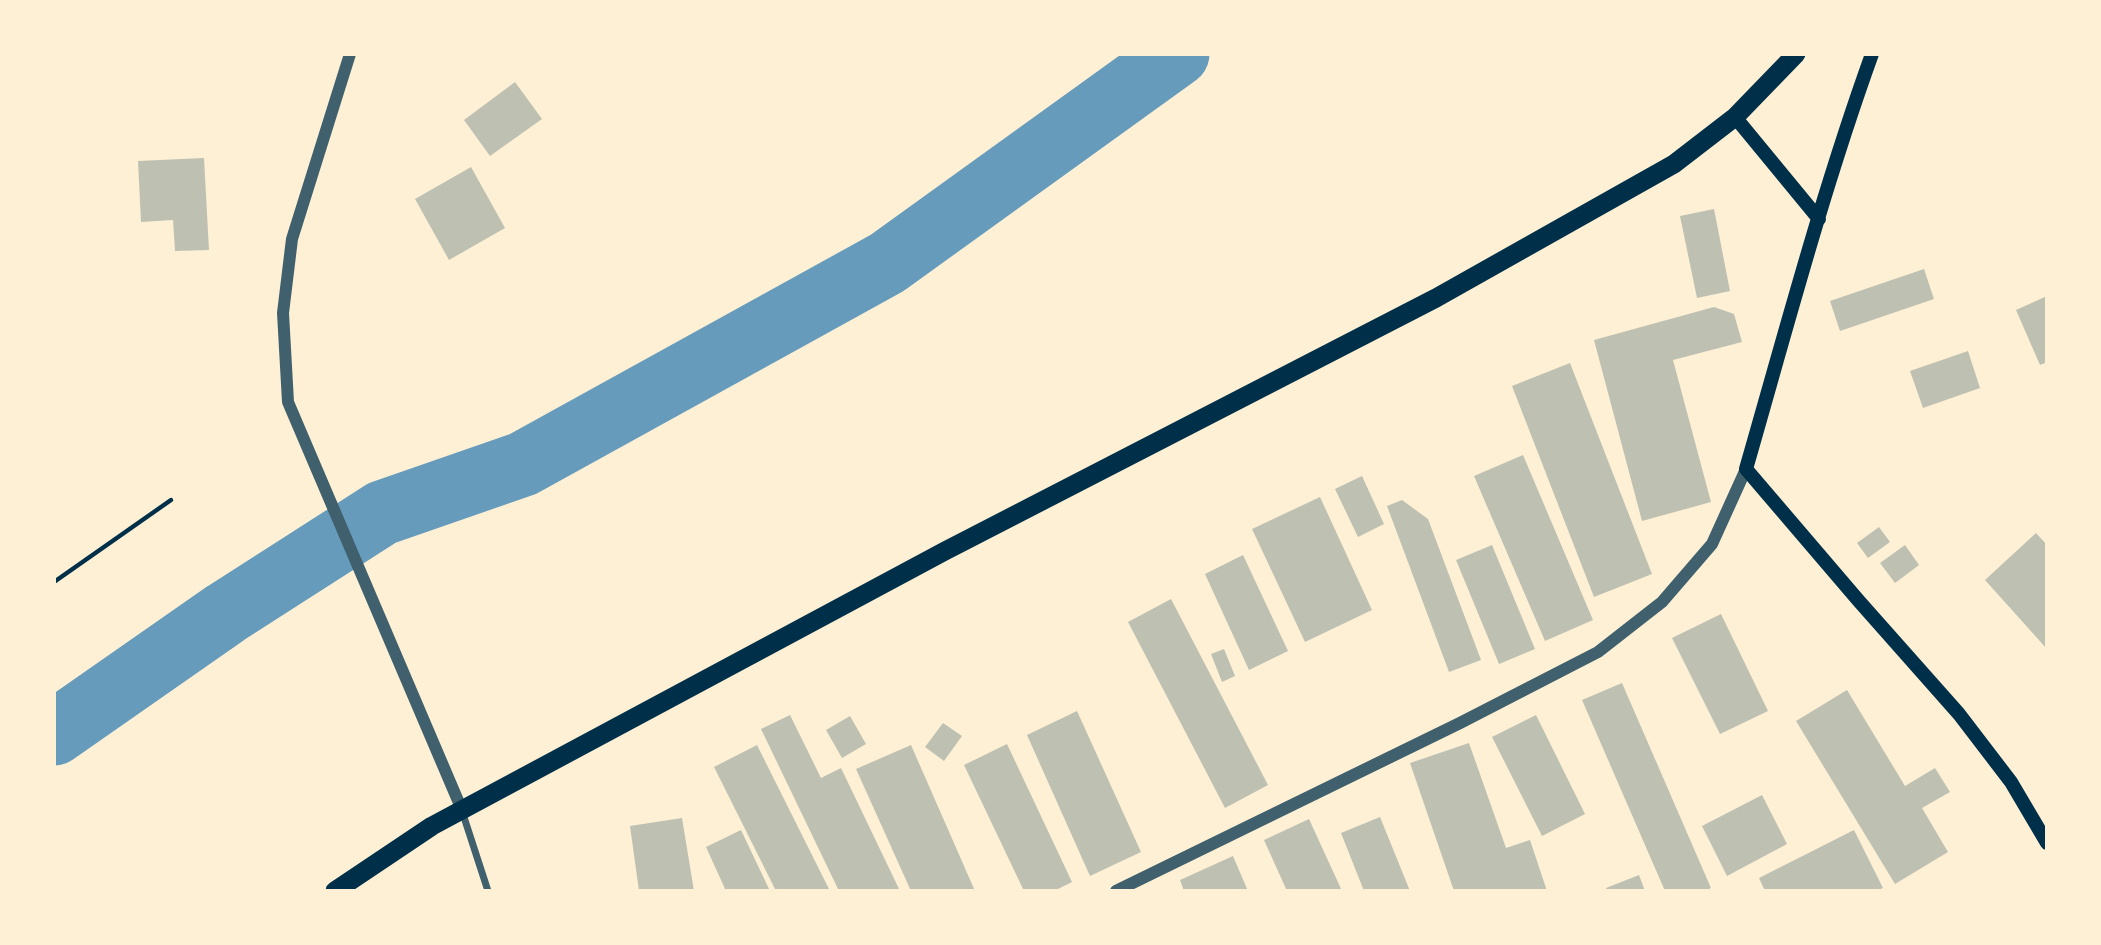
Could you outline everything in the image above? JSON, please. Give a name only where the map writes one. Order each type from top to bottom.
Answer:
[{"type":"highway","points":[[335,891],[432,826],[461,810],[945,551],[1436,298],[1674,164],[1735,117],[1797,54]]},
{"type":"main road","points":[[1872,54],[1819,219],[1746,469],[1959,714],[2011,782],[2047,843]]},
{"type":"main road","points":[[1735,117],[1819,219]]},
{"type":"street","points":[[350,54],[292,239],[283,313],[288,402],[444,767],[488,891]]},
{"type":"street","points":[[1116,891],[1460,723],[1598,652],[1662,602],[1712,544],[1746,469]]},
{"type":"path","points":[[54,582],[171,500]]},
{"type":"building","points":[[515,82],[542,119],[490,156],[464,120]]},
{"type":"building","points":[[204,158],[209,250],[175,251],[173,220],[141,222],[138,161]]},
{"type":"building","points":[[471,167],[505,228],[449,260],[415,199]]},
{"type":"building","points":[[1714,209],[1730,291],[1697,298],[1680,216]]},
{"type":"building","points":[[1924,269],[1934,299],[1840,331],[1830,301]]},
{"type":"building","points":[[2047,296],[2047,362],[2040,365],[2016,310]]},
{"type":"building","points":[[1714,307],[1734,314],[1742,342],[1673,360],[1711,502],[1642,521],[1594,340]]},
{"type":"building","points":[[1968,351],[1980,388],[1923,408],[1910,371]]},
{"type":"building","points":[[1570,363],[1652,574],[1594,597],[1512,386]]},
{"type":"building","points":[[1523,455],[1593,620],[1545,641],[1474,476]]},
{"type":"building","points":[[1362,476],[1384,524],[1358,537],[1335,489]]},
{"type":"building","points":[[1320,497],[1372,610],[1305,642],[1252,529]]},
{"type":"building","points":[[1402,500],[1428,519],[1481,660],[1449,672],[1387,506]]},
{"type":"building","points":[[1879,527],[1890,542],[1868,558],[1857,543]]},
{"type":"building","points":[[2036,533],[2047,545],[2047,649],[1985,580]]},
{"type":"building","points":[[1492,545],[1535,649],[1499,664],[1456,560]]},
{"type":"building","points":[[1905,545],[1919,565],[1895,583],[1880,563]]},
{"type":"building","points":[[1243,555],[1288,651],[1249,670],[1205,574]]},
{"type":"building","points":[[1171,599],[1268,785],[1225,808],[1128,622]]},
{"type":"building","points":[[1721,614],[1768,711],[1720,734],[1672,638]]},
{"type":"building","points":[[1224,649],[1235,676],[1222,682],[1211,654]]},
{"type":"building","points":[[1622,683],[1711,888],[1705,891],[1665,891],[1582,700]]},
{"type":"building","points":[[1847,690],[1905,786],[1935,768],[1950,792],[1922,808],[1948,852],[1895,884],[1796,721]]},
{"type":"building","points":[[1077,711],[1141,852],[1090,876],[1027,735]]},
{"type":"building","points":[[790,715],[821,778],[841,768],[900,891],[839,891],[761,729]]},
{"type":"building","points":[[1536,715],[1585,814],[1542,836],[1492,737]]},
{"type":"building","points":[[850,716],[866,744],[842,758],[826,730]]},
{"type":"building","points":[[943,723],[962,736],[944,761],[925,747]]},
{"type":"building","points":[[1469,743],[1506,848],[1530,840],[1547,891],[1454,891],[1410,763]]},
{"type":"building","points":[[1007,744],[1072,882],[1054,891],[1024,891],[964,765]]},
{"type":"building","points":[[757,745],[830,891],[776,891],[714,767]]},
{"type":"building","points":[[911,745],[975,891],[911,891],[856,769]]},
{"type":"building","points":[[1762,795],[1787,844],[1727,876],[1702,826]]},
{"type":"building","points":[[1380,817],[1410,891],[1364,891],[1341,833]]},
{"type":"building","points":[[682,818],[694,891],[639,891],[630,826]]},
{"type":"building","points":[[1309,819],[1342,891],[1287,891],[1264,840]]},
{"type":"building","points":[[741,830],[770,891],[726,891],[706,847]]},
{"type":"building","points":[[1854,830],[1883,888],[1876,891],[1765,891],[1759,878]]},
{"type":"building","points":[[1233,856],[1248,891],[1184,891],[1180,880]]},
{"type":"building","points":[[1639,875],[1645,891],[1607,891],[1606,888]]},
{"type":"waterway","points":[[54,733],[226,613],[382,513],[523,464],[887,263],[1177,54]]}]
